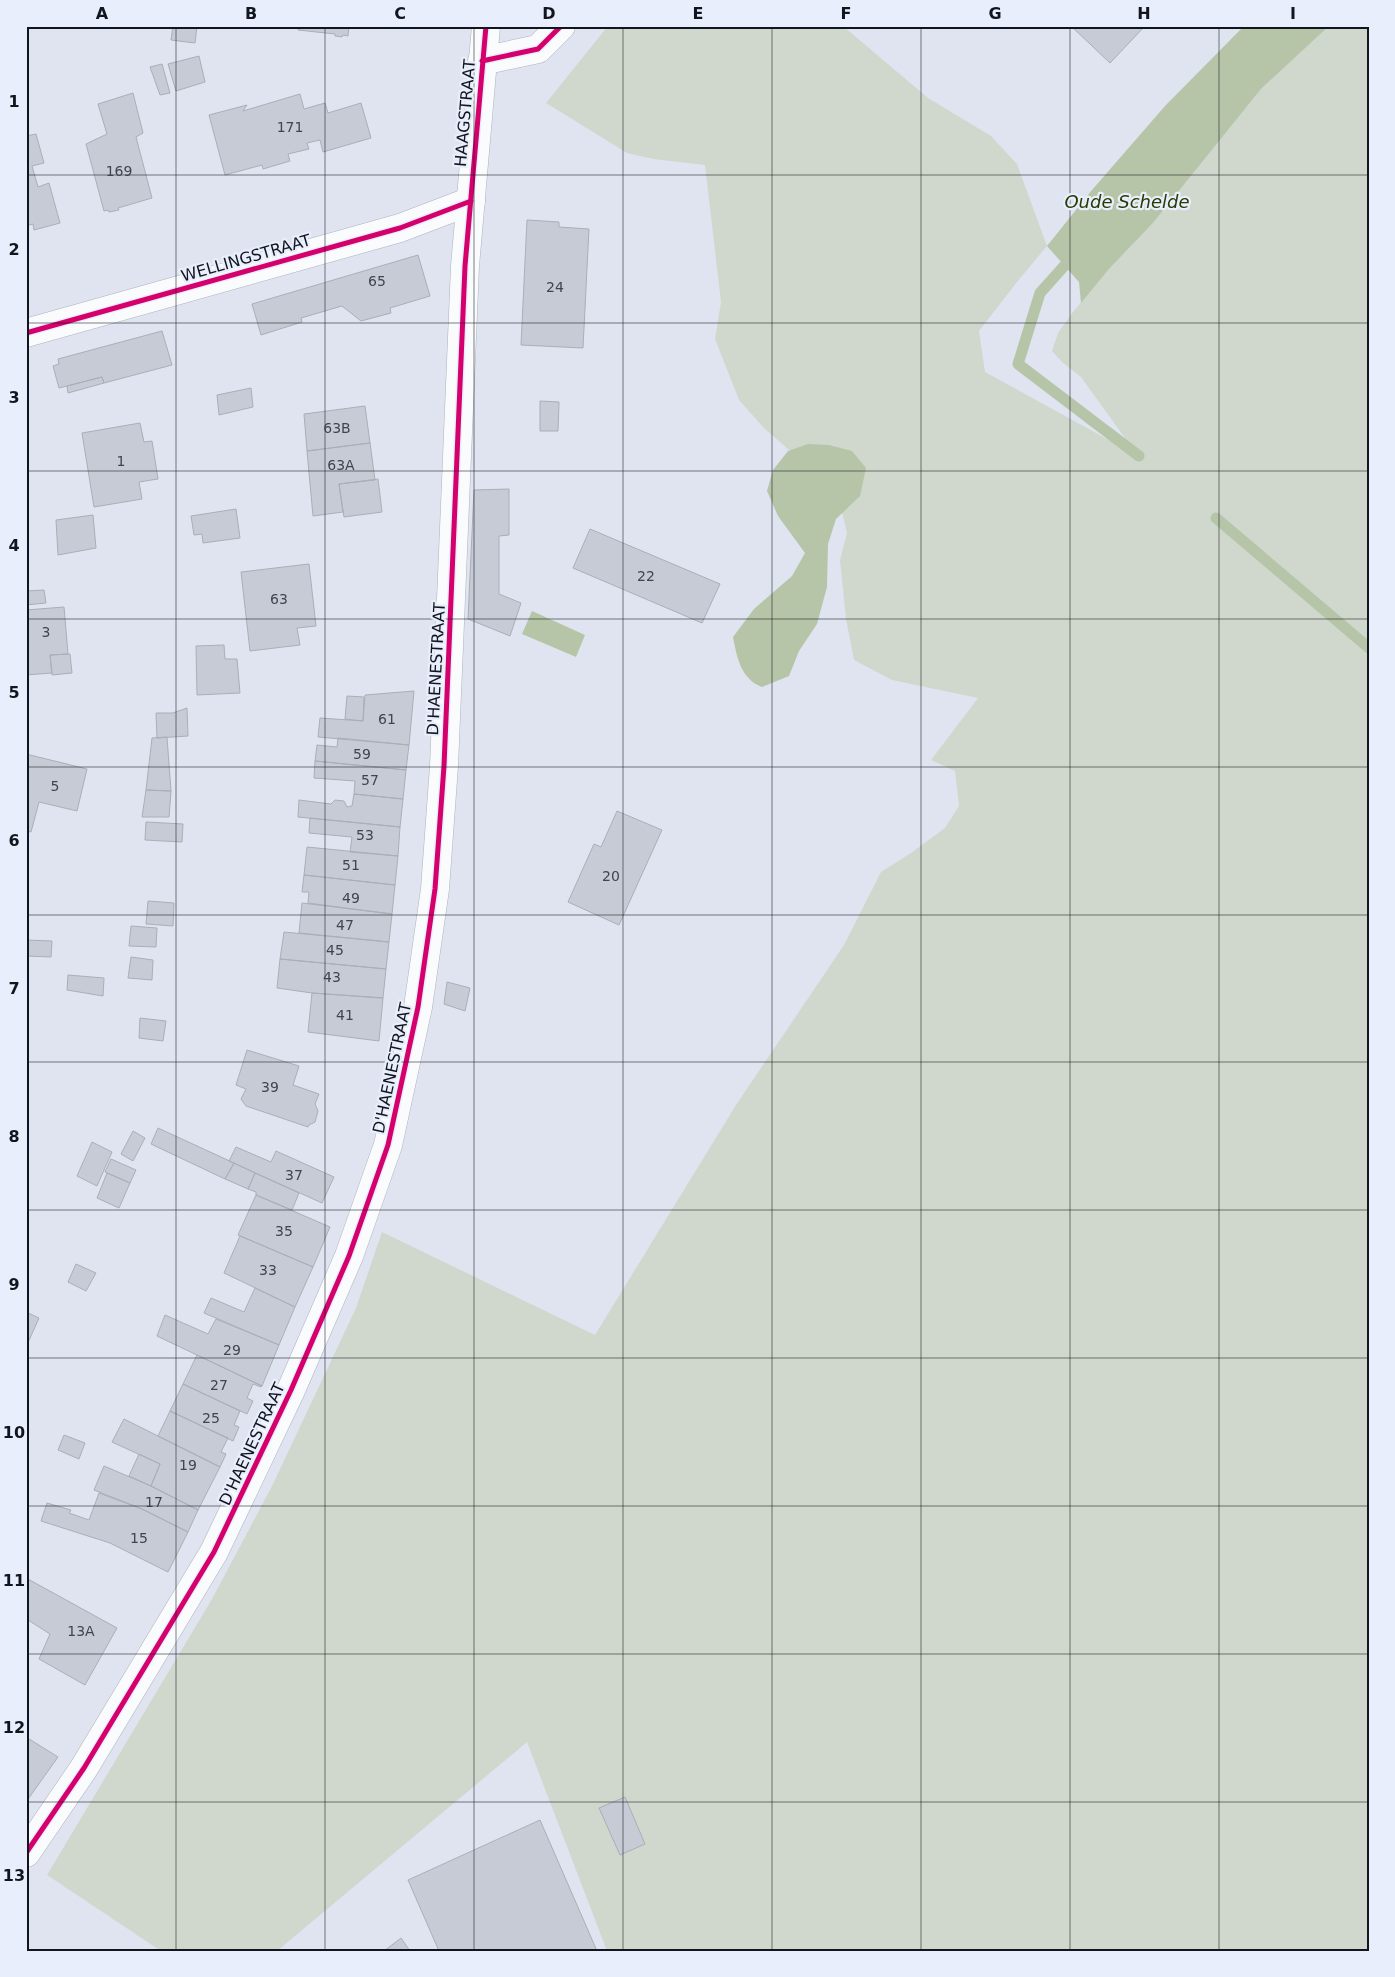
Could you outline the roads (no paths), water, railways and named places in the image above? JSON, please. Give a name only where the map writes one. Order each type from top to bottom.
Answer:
[{"type":"street","name":"HAAGSTRAAT","points":[[471,201],[486,26]]},
{"type":"street","points":[[482,61],[538,49],[561,26]]},
{"type":"street","name":"WELLINGSTRAAT","points":[[26,332],[400,228],[471,201]]},
{"type":"street","name":"D'HAENESTRAAT","points":[[26,1853],[84,1768],[214,1552],[291,1390],[349,1256],[388,1145],[418,1007],[435,889],[444,766],[465,266],[471,201]]},
{"type":"water","name":"Oude Schelde","points":[[1244,26],[1329,26],[1261,89],[1153,223],[1109,269],[1081,303],[1079,282],[1047,246],[1092,190],[1165,106]]},
{"type":"water","points":[[808,444],[829,445],[852,451],[866,468],[860,496],[836,519],[828,544],[827,587],[817,624],[799,651],[789,676],[762,687],[749,679],[741,667],[733,637],[754,609],[792,576],[805,553],[778,516],[767,491],[773,470],[788,451]]},
{"type":"water","points":[[532,611],[585,635],[576,657],[522,634]]},
{"type":"waterway","points":[[1074,255],[1040,293],[1018,364],[1139,456]]},
{"type":"waterway","points":[[1216,518],[1369,648]]}]
